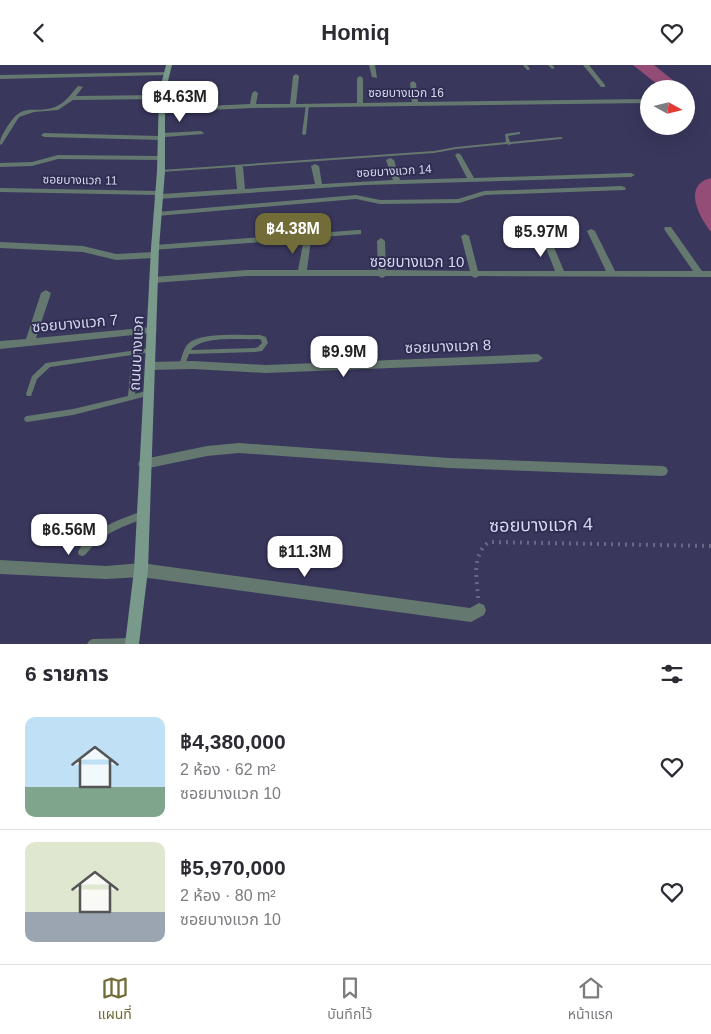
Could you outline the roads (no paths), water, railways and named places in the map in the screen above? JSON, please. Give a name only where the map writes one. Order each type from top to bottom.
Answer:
[{"type":"main road","name":"ถนนบางแวก","points":[[132,643],[141,570],[156,214],[161,171],[160,158],[164,110],[164,97],[162,93],[168,68]]},
{"type":"street","points":[[0,77],[168,68],[174,65]]},
{"type":"street","points":[[372,65],[375,77]]},
{"type":"street","points":[[586,65],[603,86]]},
{"type":"street","points":[[293,105],[296,76]]},
{"type":"street","points":[[360,78],[360,104]]},
{"type":"street","points":[[413,83],[415,104]]},
{"type":"street","points":[[0,143],[17,117],[58,109],[72,98],[80,87]]},
{"type":"street","points":[[253,106],[255,93]]},
{"type":"street","points":[[72,98],[164,97]]},
{"type":"street","name":"ซอยบางแวก 16","points":[[164,110],[293,105],[640,101]]},
{"type":"street","points":[[44,135],[162,137],[200,133]]},
{"type":"street","points":[[458,155],[471,179]]},
{"type":"street","points":[[0,165],[32,164],[58,157],[160,158]]},
{"type":"street","points":[[390,160],[397,182]]},
{"type":"street","points":[[315,166],[319,186]]},
{"type":"street","points":[[240,167],[241,191]]},
{"type":"street","name":"ซอยบางแวก 14","points":[[158,195],[397,182],[631,175]]},
{"type":"street","points":[[156,214],[356,197],[395,202],[459,201],[484,193],[622,188]]},
{"type":"street","name":"ซอยบางแวก 11","points":[[0,190],[158,195]]},
{"type":"street","points":[[668,229],[700,274]]},
{"type":"street","points":[[591,231],[612,274]]},
{"type":"street","points":[[0,245],[83,249],[116,257],[155,251],[358,232]]},
{"type":"street","points":[[544,233],[561,274]]},
{"type":"street","points":[[465,236],[475,275]]},
{"type":"street","points":[[302,273],[307,240]]},
{"type":"street","points":[[381,241],[382,275]]},
{"type":"street","name":"ซอยบางแวก 10","points":[[153,280],[238,273],[382,275],[711,274]]},
{"type":"street","points":[[30,342],[46,293]]},
{"type":"street","name":"ซอยบางแวก 7","points":[[0,345],[152,330]]},
{"type":"street","name":"ซอยบางแวก 8","points":[[150,367],[182,365],[266,369],[538,358]]},
{"type":"street","points":[[144,464],[207,451],[239,448],[449,463],[662,471]]},
{"type":"street","points":[[0,567],[120,574],[141,570],[471,615],[479,609]]},
{"type":"lane","points":[[525,65],[528,69]]},
{"type":"lane","points":[[304,134],[307,105]]},
{"type":"lane","points":[[509,144],[506,135],[519,133]]},
{"type":"lane","points":[[161,171],[424,153],[561,138]]},
{"type":"lane","points":[[182,365],[187,352],[191,344],[207,339],[260,337],[264,339],[265,343],[260,349],[255,350],[187,352]]},
{"type":"lane","points":[[29,394],[34,378],[48,365],[151,351]]},
{"type":"lane","points":[[131,398],[135,353]]},
{"type":"lane","points":[[27,419],[73,412],[149,393]]},
{"type":"lane","points":[[82,552],[94,537],[105,529],[142,515]]},
{"type":"lane","points":[[92,644],[132,643]]}]
